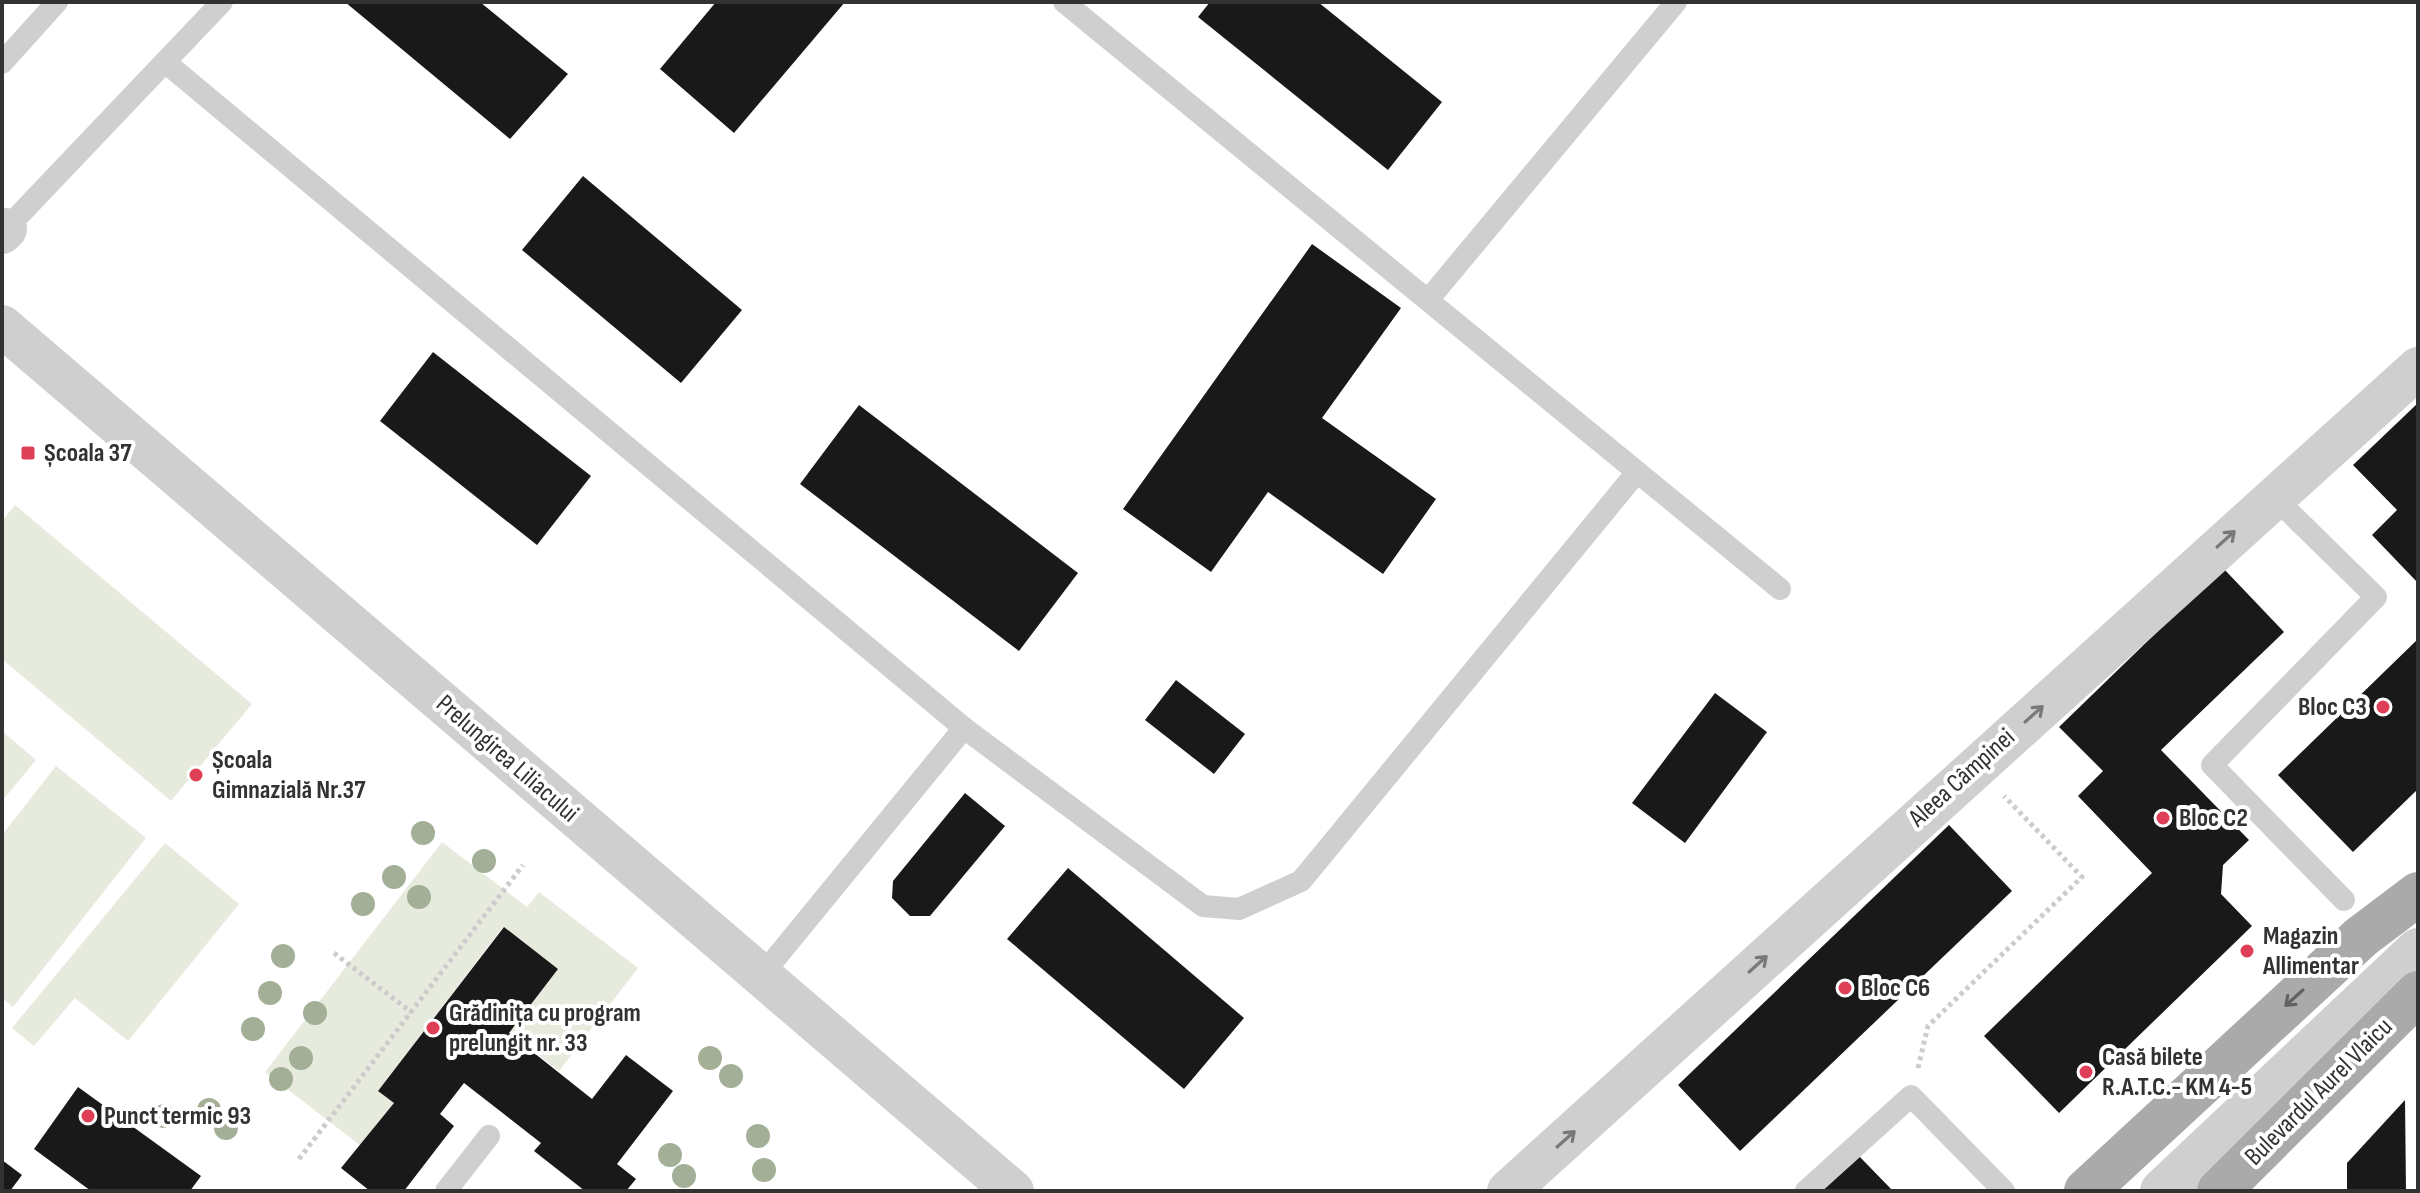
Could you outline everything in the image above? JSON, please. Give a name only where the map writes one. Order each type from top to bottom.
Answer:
[{"type":"main road","points":[[2086,1191],[2361,937],[2418,894]]},
{"type":"main road","name":"Bulevardul Aurel Vlaicu","points":[[2219,1191],[2418,993]]},
{"type":"street","name":"Prelungirea Liliacului","points":[[2,326],[1013,1191]]},
{"type":"street","name":"Aleea Câmpinei","points":[[1508,1191],[2418,368]]},
{"type":"street","name":"Bulevardul Aurel Vlaicu","points":[[2162,1191],[2418,950]]},
{"type":"lane","points":[[2,63],[57,2]]},
{"type":"lane","points":[[4,231],[222,2]]},
{"type":"lane","points":[[1064,2],[1780,589]]},
{"type":"lane","points":[[1428,300],[1676,2]]},
{"type":"lane","points":[[165,62],[964,728],[1203,906],[1239,909],[1301,881],[1637,472]]},
{"type":"lane","points":[[2273,496],[2376,597],[2212,765],[2344,900]]},
{"type":"lane","points":[[761,976],[964,728]]},
{"type":"lane","points":[[1806,1191],[1911,1096],[2004,1191]]},
{"type":"lane","points":[[446,1191],[489,1136]]},
{"type":"path","points":[[1911,1096],[1928,1026],[2082,877],[1975,767]]},
{"type":"path","points":[[299,1159],[523,865]]},
{"type":"path","points":[[334,953],[411,1012]]},
{"type":"shaded area","points":[[15,505],[252,704],[171,801],[2,659],[2,521]]},
{"type":"shaded area","points":[[2,731],[36,760],[2,801]]},
{"type":"shaded area","points":[[56,766],[146,838],[13,1007],[2,998],[2,835]]},
{"type":"shaded area","points":[[442,842],[527,907],[539,892],[638,968],[559,1071],[509,1033],[557,969],[503,927],[378,1091],[394,1103],[361,1146],[265,1072]]},
{"type":"shaded area","points":[[165,843],[239,904],[128,1041],[75,998],[34,1046],[12,1028]]},
{"type":"building","points":[[345,2],[480,2],[568,74],[510,139]]},
{"type":"building","points":[[716,2],[845,2],[734,133],[660,69]]},
{"type":"building","points":[[1210,2],[1318,2],[1442,102],[1388,170],[1198,17]]},
{"type":"building","points":[[583,176],[742,310],[681,383],[522,250]]},
{"type":"building","points":[[1312,244],[1401,308],[1322,418],[1436,499],[1383,574],[1268,492],[1211,572],[1123,509]]},
{"type":"building","points":[[433,352],[591,476],[537,545],[380,421]]},
{"type":"building","points":[[2418,403],[2418,583],[2372,535],[2397,510],[2353,465]]},
{"type":"building","points":[[859,405],[1078,573],[1019,651],[800,484]]},
{"type":"building","name":"Bloc C2","points":[[2223,568],[2284,632],[2161,750],[2249,840],[2223,865],[2221,894],[2252,926],[2059,1113],[1984,1036],[2152,873],[2078,796],[2103,771],[2059,727]]},
{"type":"building","name":"Bloc C3","points":[[2418,639],[2418,789],[2353,852],[2278,775]]},
{"type":"building","points":[[1176,680],[1245,734],[1214,774],[1145,720]]},
{"type":"building","points":[[1715,693],[1767,732],[1685,843],[1632,803]]},
{"type":"building","points":[[965,793],[1005,826],[930,916],[910,916],[892,898],[893,881]]},
{"type":"building","name":"Bloc C6","points":[[1949,825],[2012,891],[1740,1151],[1678,1085]]},
{"type":"building","points":[[1068,868],[1244,1018],[1184,1089],[1007,939]]},
{"type":"building","points":[[504,927],[558,969],[509,1033],[592,1099],[626,1055],[673,1091],[617,1164],[636,1179],[626,1191],[585,1191],[534,1151],[541,1143],[464,1083],[440,1114],[454,1126],[404,1191],[370,1191],[341,1168],[394,1103],[378,1091]]},
{"type":"building","name":"Punct termic 93","points":[[78,1087],[201,1176],[190,1191],[91,1191],[34,1149]]},
{"type":"building","points":[[2405,1100],[2406,1191],[2347,1191],[2347,1163]]},
{"type":"building","points":[[1858,1155],[1893,1191],[1821,1191]]},
{"type":"building","points":[[2,1160],[22,1175],[10,1191],[2,1191]]},
{"type":"place","name":"Școala 37","points":[[28,453]]},
{"type":"place","name":"Bloc C3","points":[[2383,707]]},
{"type":"place","name":"Școala Gimnazială Nr.37","points":[[196,775]]},
{"type":"place","name":"Bloc C2","points":[[2163,818]]},
{"type":"place","name":"Magazin Allimentar","points":[[2247,951]]},
{"type":"place","name":"Bloc C6","points":[[1845,988]]},
{"type":"place","name":"Grădinița cu program prelungit nr. 33","points":[[433,1028]]},
{"type":"place","name":"Casă bilete R.A.T.C.- KM 4-5","points":[[2086,1072]]},
{"type":"place","name":"Punct termic 93","points":[[88,1116]]}]
